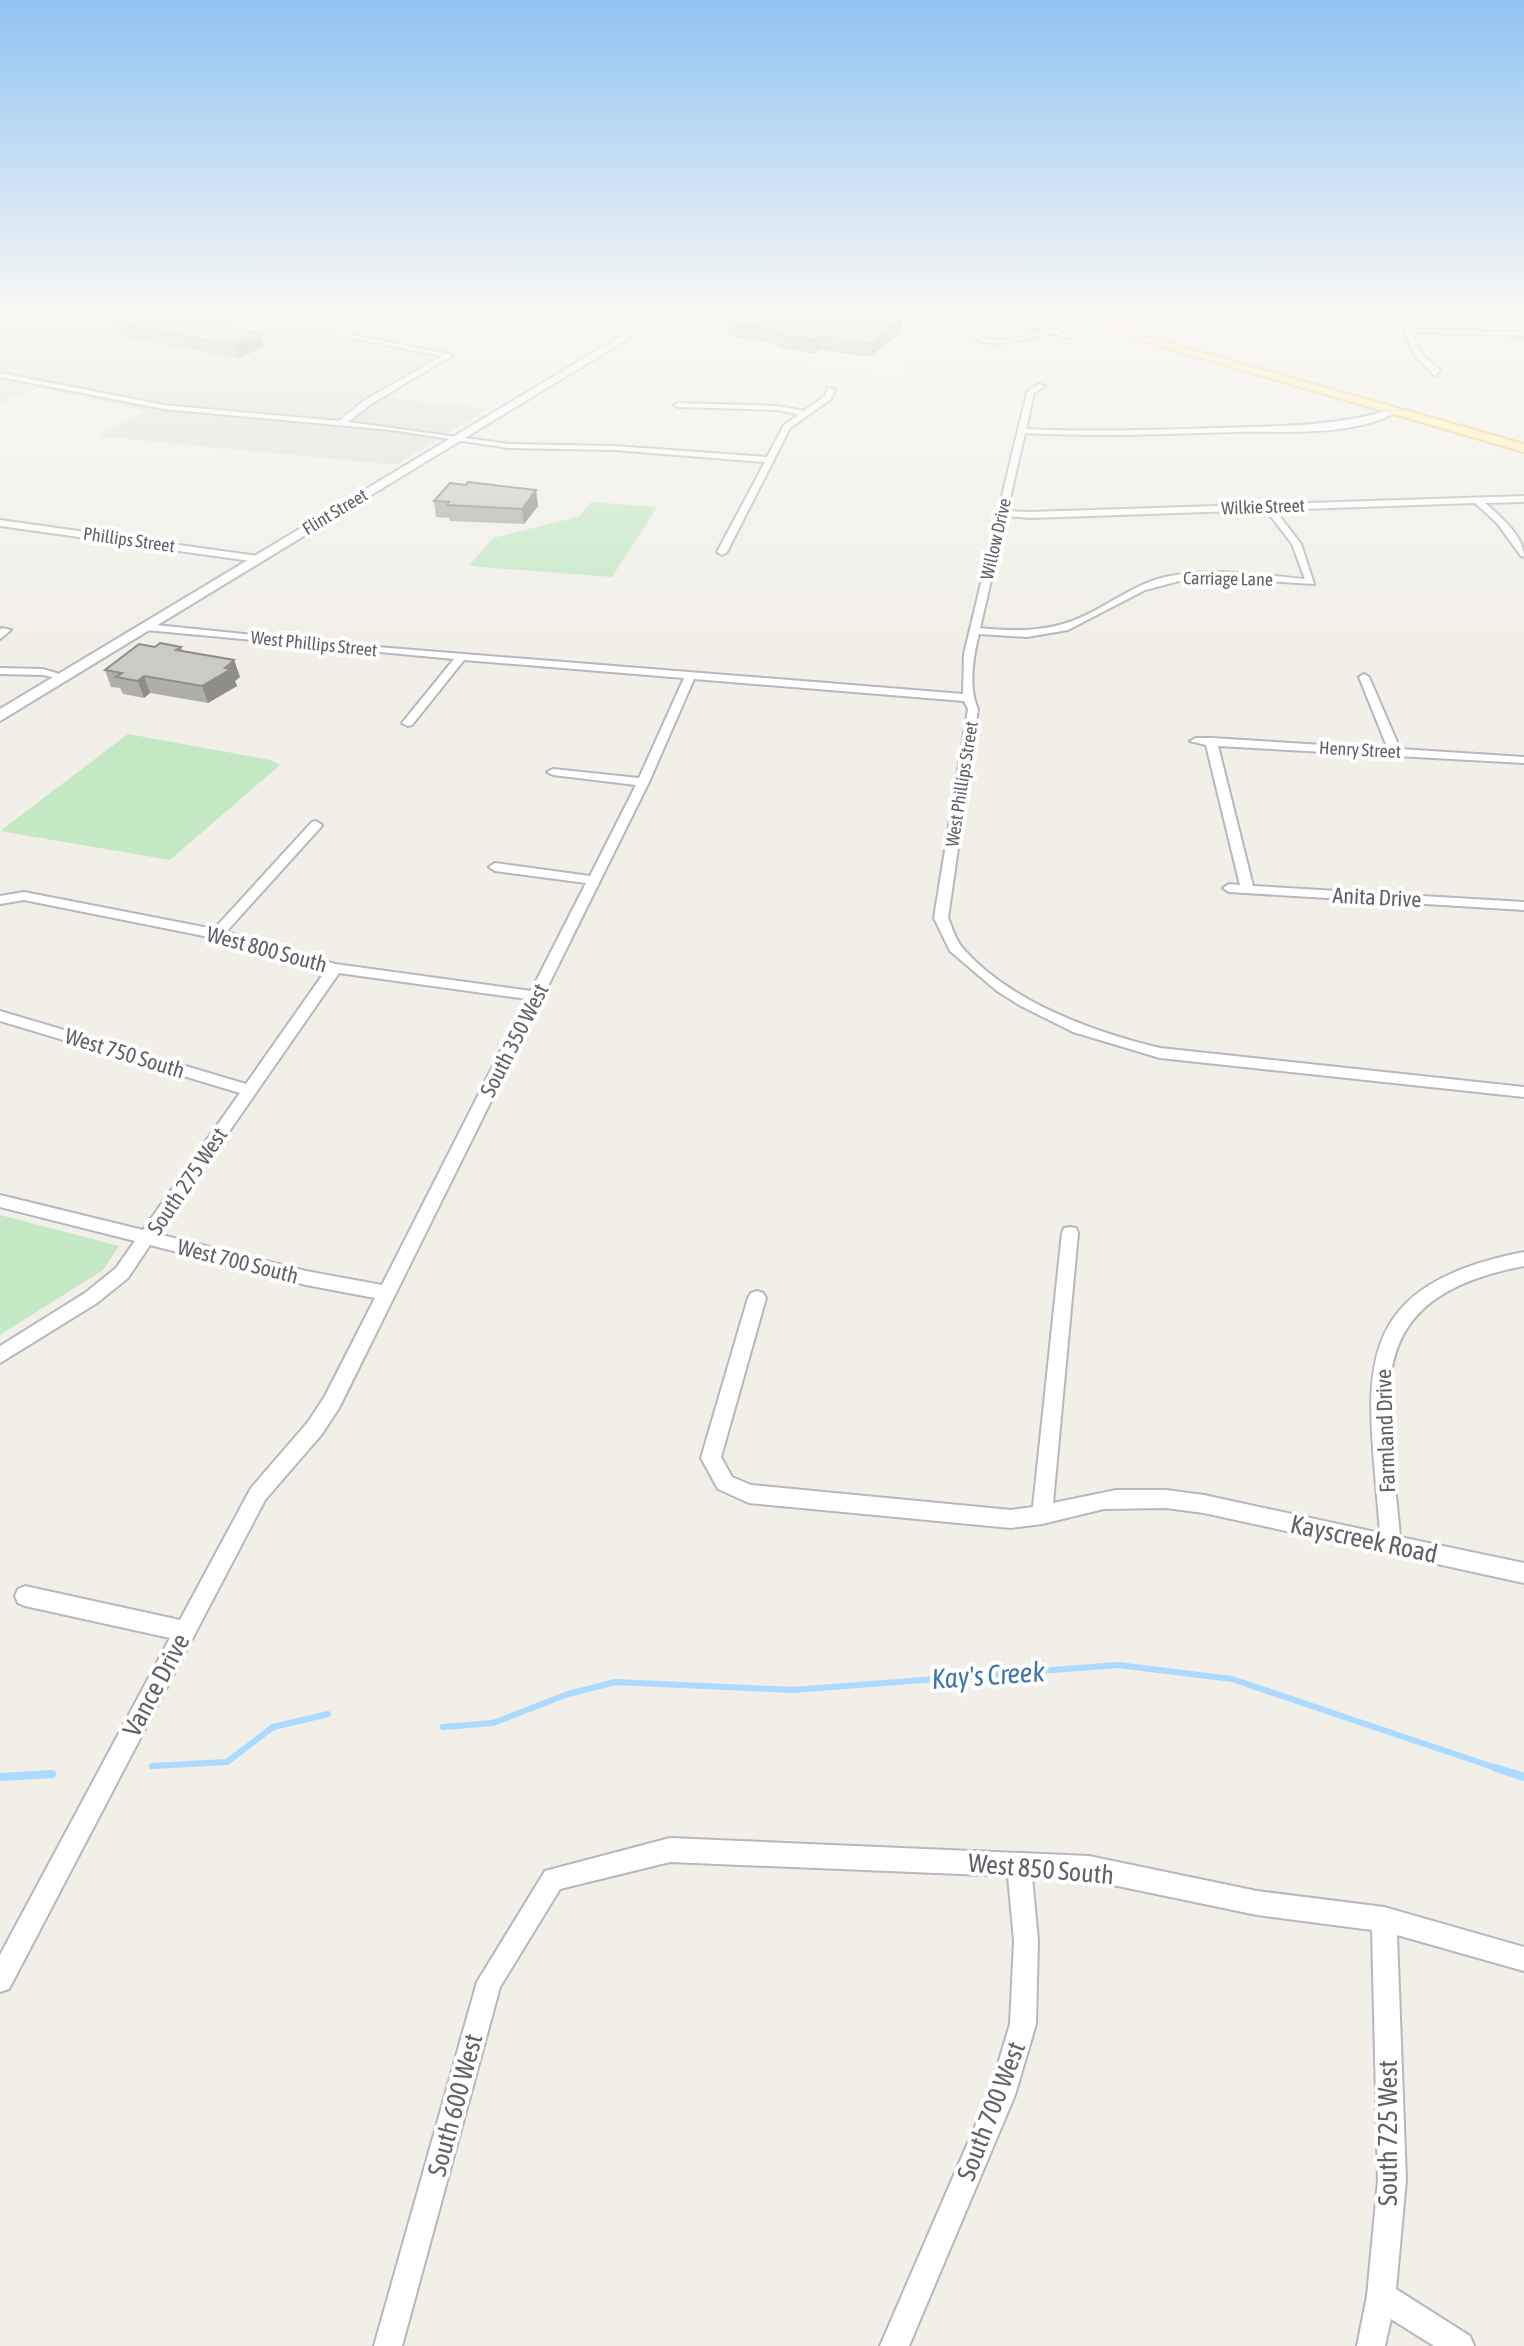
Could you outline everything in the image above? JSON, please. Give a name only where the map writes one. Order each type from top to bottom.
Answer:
[{"type":"main road","points":[[1424,419],[1524,448]]},
{"type":"street","points":[[293,419],[409,430],[521,447],[614,448],[769,460]]},
{"type":"street","points":[[340,424],[346,419]]},
{"type":"street","name":"Flint Street","points":[[0,716],[489,419]]},
{"type":"street","points":[[722,552],[787,427],[796,419]]},
{"type":"street","name":"Willow Drive","points":[[968,698],[969,654],[1025,419]]},
{"type":"street","points":[[1022,431],[1095,434],[1332,427],[1374,419]]},
{"type":"street","name":"Wilkie Street","points":[[1002,513],[1030,515],[1524,499]]},
{"type":"street","points":[[1477,500],[1500,521],[1524,554]]},
{"type":"street","name":"Carriage Lane","points":[[975,631],[1025,634],[1056,631],[1078,623],[1145,587],[1182,577],[1311,582],[1296,544],[1268,507]]},
{"type":"street","name":"Phillips Street","points":[[0,523],[258,559]]},
{"type":"street","name":"West Phillips Street","points":[[146,627],[461,657],[968,698],[973,709],[941,918],[956,949],[993,981],[1069,1026],[1113,1043],[1160,1053],[1524,1092]]},
{"type":"street","points":[[408,723],[461,657]]},
{"type":"street","points":[[0,671],[43,672],[64,677]]},
{"type":"street","name":"South 350 West","points":[[332,1402],[643,782],[690,676]]},
{"type":"street","points":[[1364,677],[1395,752]]},
{"type":"street","name":"Henry Street","points":[[1196,741],[1524,760]]},
{"type":"street","points":[[1211,741],[1247,889]]},
{"type":"street","points":[[553,772],[643,782]]},
{"type":"street","points":[[217,934],[316,825]]},
{"type":"street","points":[[495,867],[594,880]]},
{"type":"street","name":"Anita Drive","points":[[1229,888],[1524,906]]},
{"type":"street","name":"West 800 South","points":[[0,900],[24,896],[217,934],[335,968],[536,996]]},
{"type":"street","name":"South 275 West","points":[[0,1355],[122,1273],[335,968]]},
{"type":"street","name":"West 750 South","points":[[0,1016],[249,1090]]},
{"type":"street","name":"West 700 South","points":[[0,1201],[306,1278],[385,1293]]},
{"type":"street","points":[[1042,1515],[1070,1233]]},
{"type":"street","name":"Farmland Drive","points":[[1391,1544],[1379,1393],[1379,1368],[1386,1345],[1399,1321],[1418,1302],[1447,1282],[1497,1263],[1524,1259]]},
{"type":"street","name":"Kayscreek Road","points":[[757,1298],[711,1458],[725,1483],[749,1494],[1011,1519],[1107,1500],[1154,1497],[1204,1504],[1524,1573]]},
{"type":"street","name":"Vance Drive","points":[[0,1980],[258,1494],[315,1428],[332,1402]]},
{"type":"street","points":[[25,1596],[184,1631]]},
{"type":"street","name":"West 850 South","points":[[553,1879],[670,1850],[1089,1868],[1257,1903],[1384,1919],[1524,1959]]},
{"type":"street","name":"South 700 West","points":[[894,2346],[1002,2095],[1023,2024],[1026,1941],[1019,1864]]},
{"type":"street","name":"South 600 West","points":[[388,2346],[489,1982],[553,1879]]},
{"type":"street","name":"South 725 West","points":[[1371,2346],[1381,2296],[1392,2180],[1384,1919]]},
{"type":"street","points":[[1381,2296],[1460,2346]]},
{"type":"shaded area","points":[[131,419],[471,419],[396,465],[98,436]]},
{"type":"green space","points":[[591,502],[657,507],[612,577],[469,566],[493,538],[580,516]]},
{"type":"green space","points":[[128,734],[271,760],[280,765],[170,860],[0,831]]},
{"type":"green space","points":[[0,1215],[119,1246],[103,1270],[0,1335]]},
{"type":"building","points":[[468,482],[536,490],[522,509],[447,505],[449,502],[434,501],[450,483],[466,485]]},
{"type":"building","points":[[160,643],[181,647],[176,650],[234,660],[225,668],[231,669],[202,686],[144,676],[138,681],[116,677],[122,673],[105,670],[139,644],[155,647]]},
{"type":"waterway","name":"Kay's Creek","points":[[443,1727],[493,1723],[568,1694],[615,1682],[793,1690],[1118,1665],[1232,1679],[1497,1768]]},
{"type":"waterway","name":"Kay's Creek","points":[[152,1766],[227,1762],[273,1727],[328,1714]]},
{"type":"waterway","name":"Kay's Creek","points":[[1497,1768],[1524,1777]]},
{"type":"waterway","name":"Kay's Creek","points":[[1497,1768],[1502,1770]]},
{"type":"waterway","name":"Kay's Creek","points":[[0,1777],[52,1774]]}]
